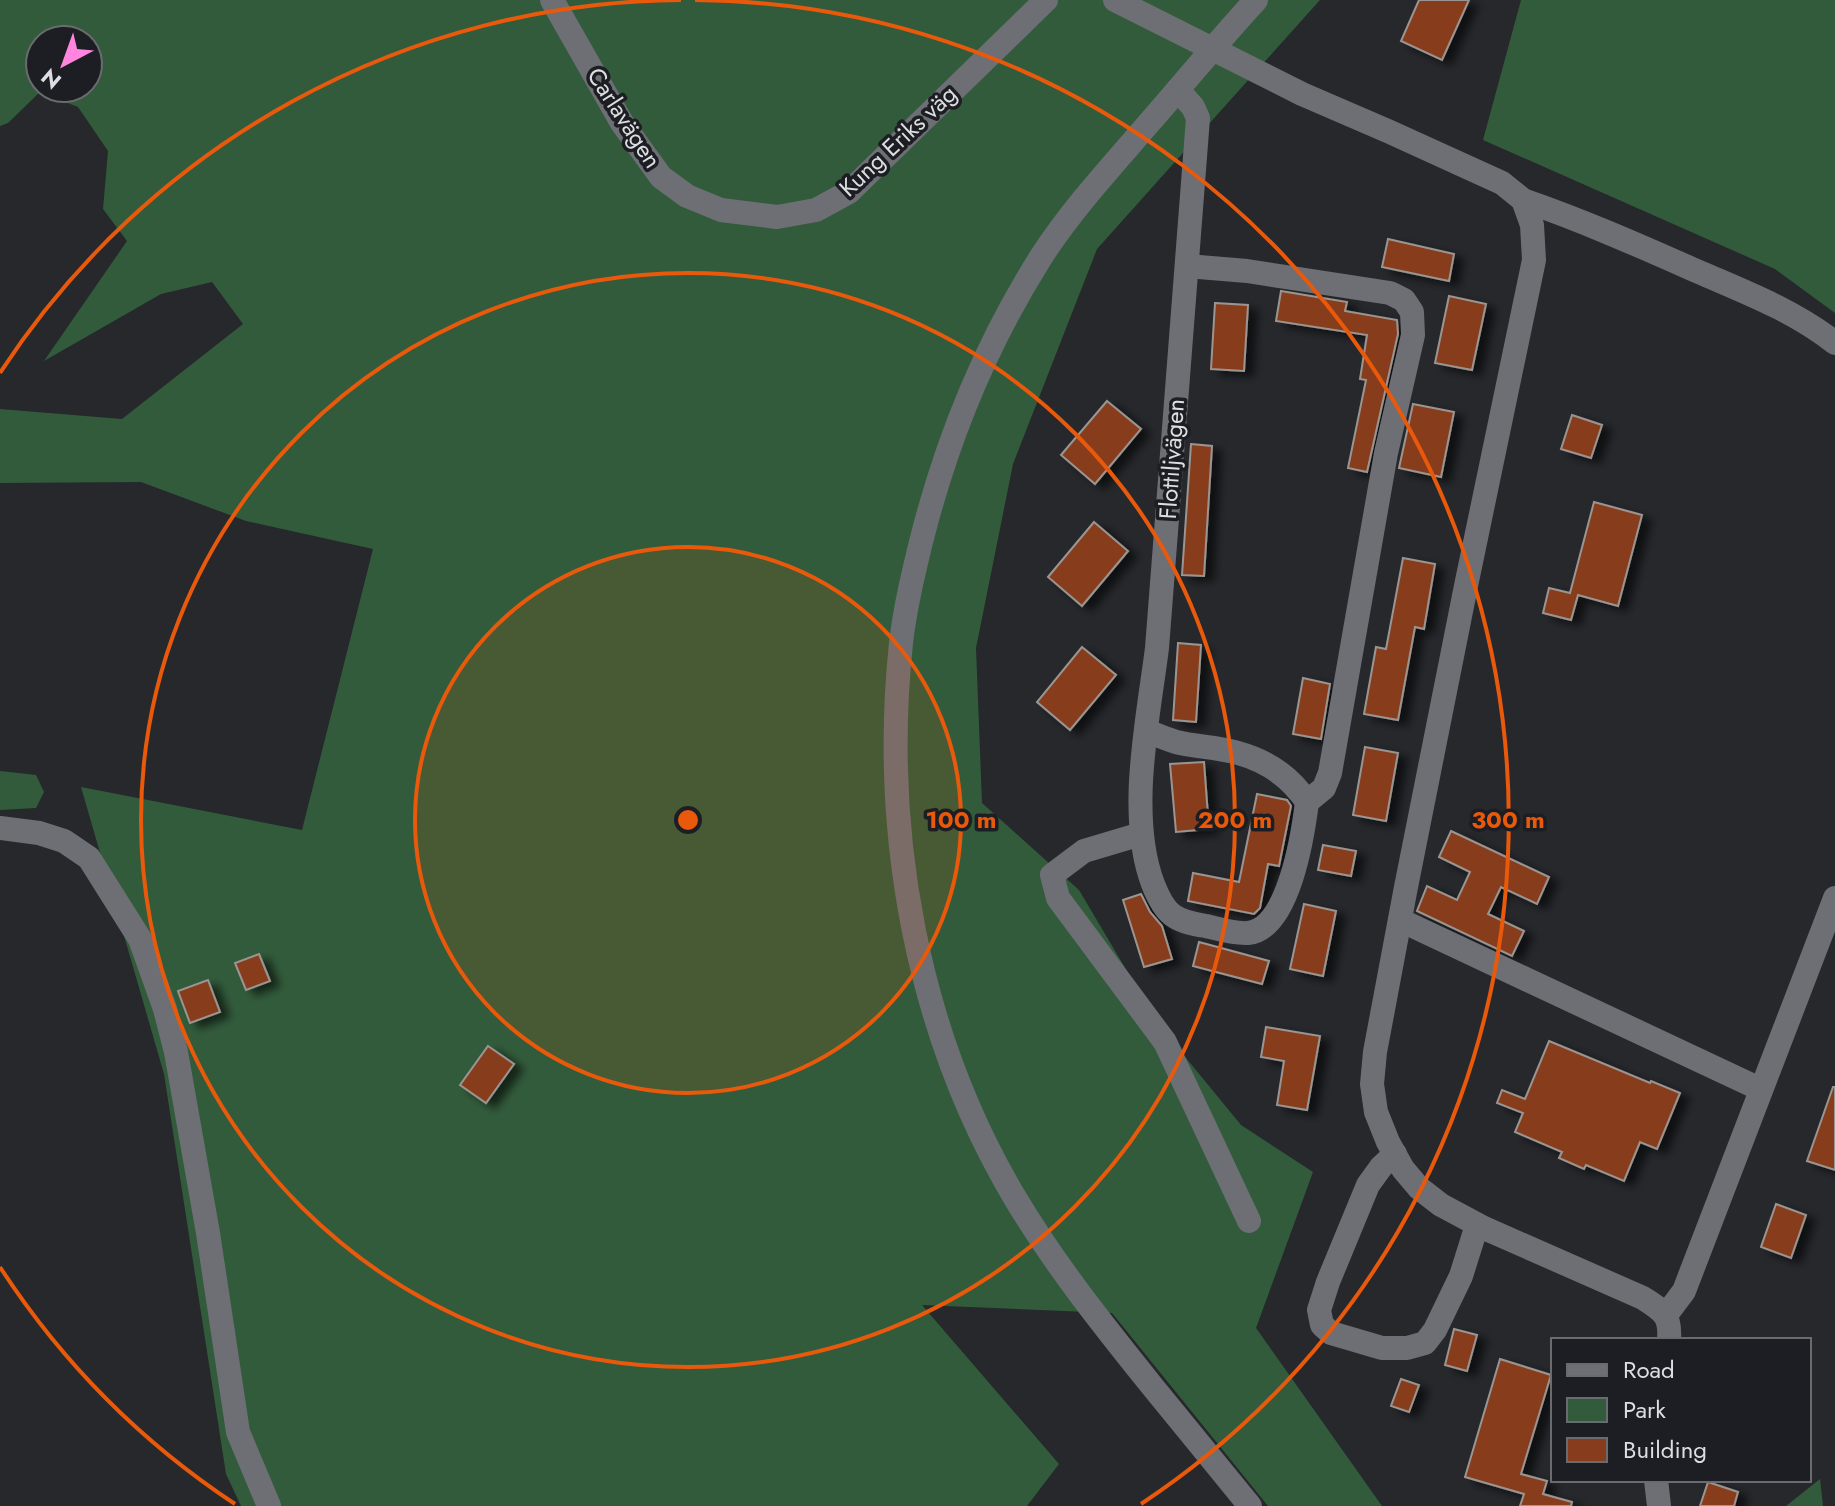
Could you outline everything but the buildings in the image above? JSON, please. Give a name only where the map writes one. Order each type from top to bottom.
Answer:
[{"type":"street","name":"Carlavägen","points":[[552,0],[622,123],[661,177],[687,196],[721,210]]},
{"type":"street","name":"Kung Eriks väg","points":[[721,210],[777,217],[816,210],[849,192],[1046,0]]},
{"type":"street","points":[[1115,0],[1302,94],[1502,183],[1523,200],[1575,218],[1787,312],[1835,343]]},
{"type":"street","points":[[1250,1506],[1070,1283],[1014,1196],[958,1084],[939,1030],[908,898],[900,841],[896,713],[901,641],[910,584],[926,519],[988,352],[1042,255],[1080,203],[1256,0]]},
{"type":"street","name":"Flottiljvägen","points":[[1141,834],[1139,814],[1157,648],[1198,118],[1178,90]]},
{"type":"street","points":[[1523,200],[1532,225],[1534,260],[1400,920],[1375,1052],[1372,1084],[1376,1112],[1403,1169],[1419,1188],[1441,1205],[1477,1225],[1643,1298],[1666,1315],[1670,1325],[1669,1338]]},
{"type":"street","points":[[1187,266],[1247,271],[1390,293],[1404,300],[1412,312],[1413,335],[1386,453],[1330,773],[1324,788],[1307,802]]},
{"type":"street","points":[[1147,731],[1175,741],[1238,753],[1259,762],[1281,772],[1297,786],[1307,802],[1304,829],[1285,898],[1272,918],[1258,930],[1247,933],[1175,919],[1165,908],[1152,882],[1141,834],[1084,851],[1052,875],[1058,898],[1165,1042],[1249,1221]]},
{"type":"street","points":[[0,828],[39,833],[64,841],[89,858],[140,939],[165,1009],[176,1052],[208,1233],[238,1432],[269,1506]]},
{"type":"street","points":[[1666,1315],[1684,1291],[1835,898]]},
{"type":"street","points":[[1400,920],[1760,1089]]},
{"type":"street","points":[[1395,1154],[1368,1185],[1328,1282],[1319,1310],[1322,1325],[1331,1333],[1382,1348],[1407,1348],[1425,1343],[1456,1288],[1477,1225]]},
{"type":"street","points":[[1656,1482],[1659,1506]]},
{"type":"green space","points":[[0,0],[1320,0],[1097,249],[1013,464],[976,648],[982,803],[1079,890],[1159,1025],[1241,1125],[1313,1172],[1256,1328],[1382,1506],[1268,1506],[1112,1313],[922,1305],[1059,1464],[1027,1506],[241,1506],[226,1474],[164,1074],[81,787],[302,830],[373,549],[246,521],[141,482],[0,483],[0,409],[122,419],[243,324],[212,282],[161,294],[44,361],[127,241],[103,209],[108,151],[78,107],[70,104],[104,104],[104,24],[24,24],[24,104],[28,104],[8,123],[0,126]]},
{"type":"green space","points":[[1521,0],[1835,0],[1835,313],[1775,269],[1483,140]]},
{"type":"green space","points":[[0,771],[36,775],[44,792],[36,808],[0,810]]},
{"type":"green space","points":[[1820,1479],[1823,1506],[1786,1506]]}]
